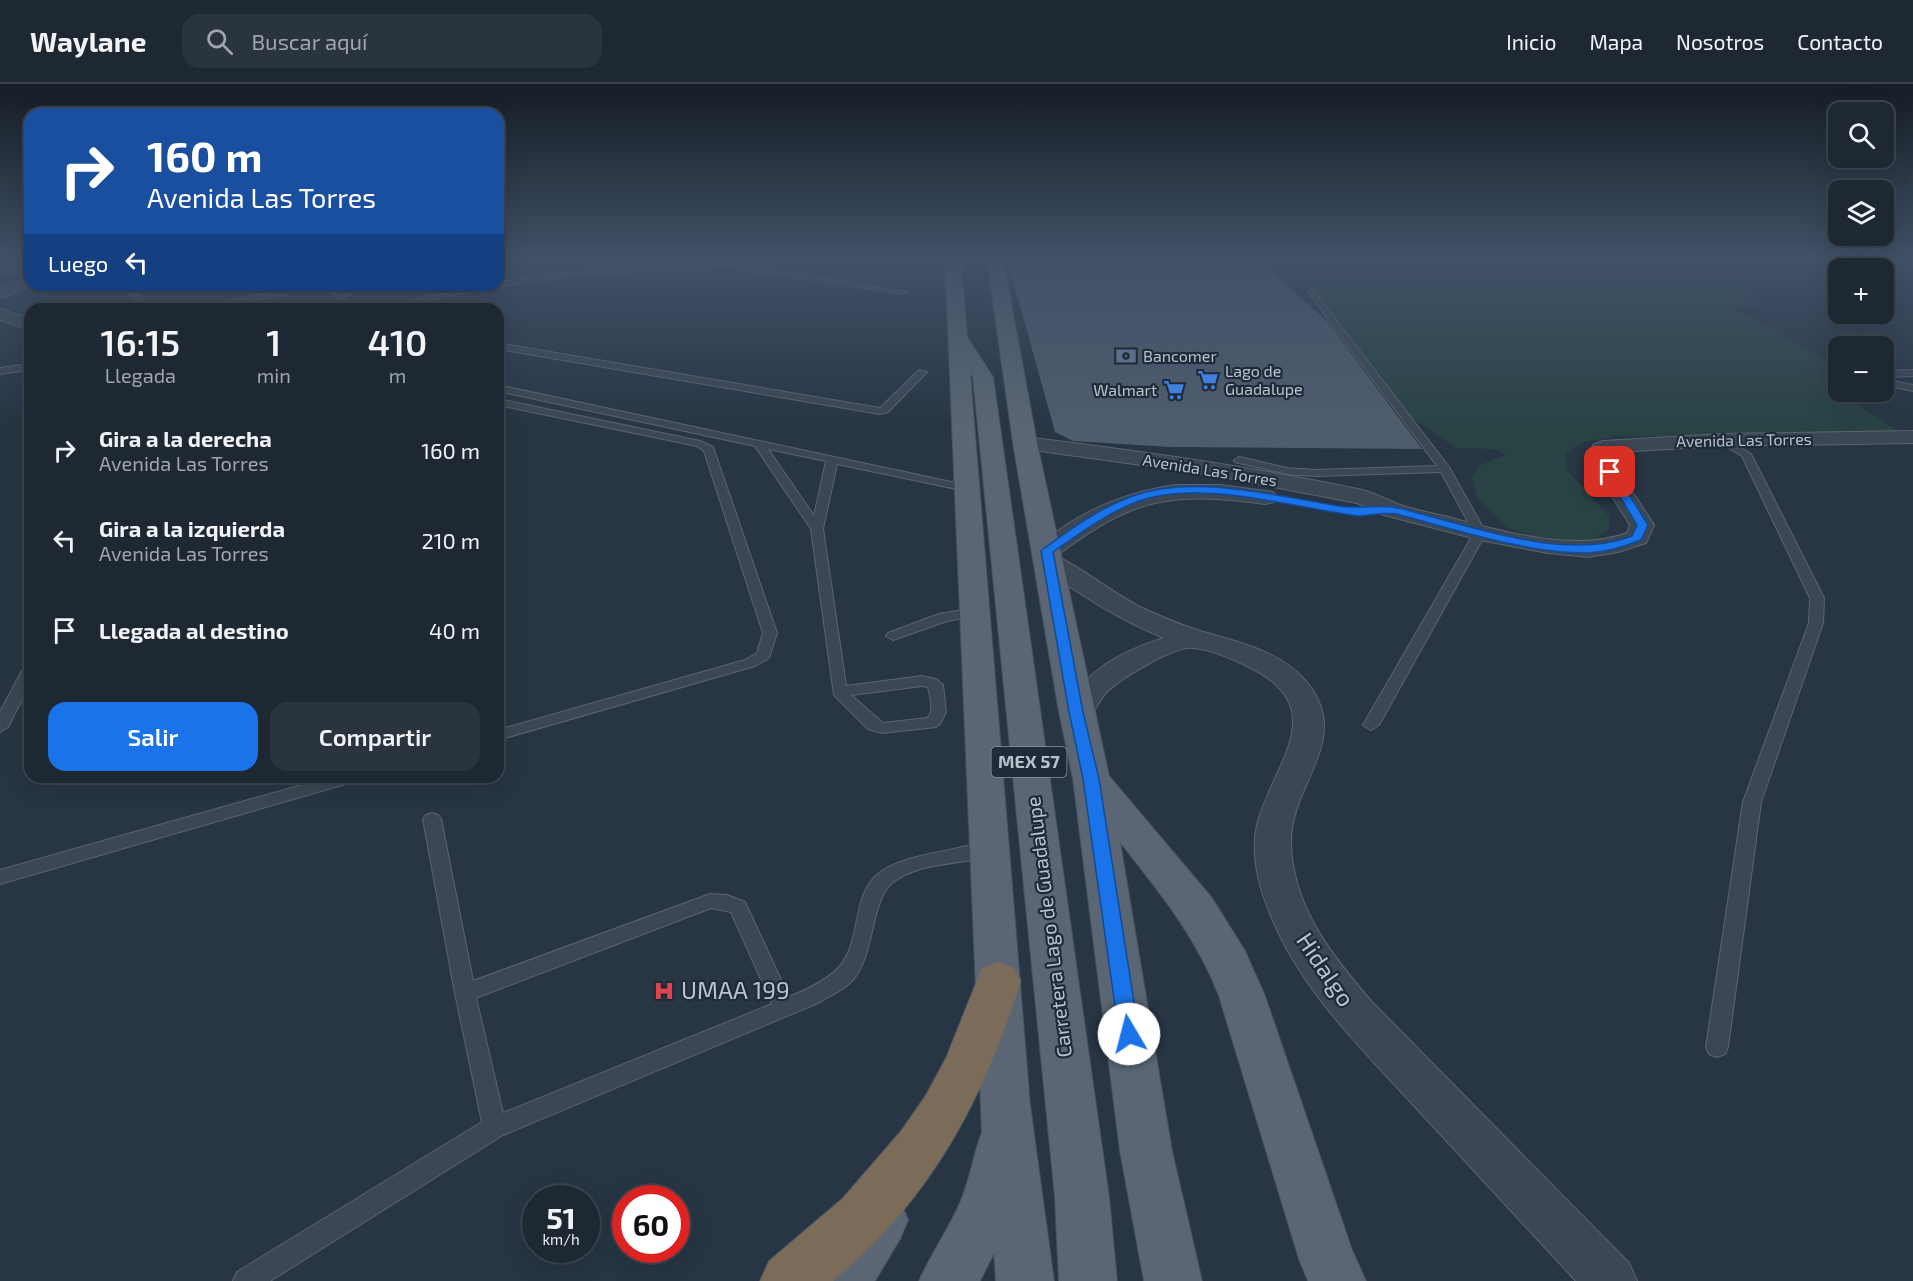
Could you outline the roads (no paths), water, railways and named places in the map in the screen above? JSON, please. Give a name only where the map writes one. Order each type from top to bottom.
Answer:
[{"type":"highway","points":[[789,1281],[840,1240],[870,1212],[921,1149],[964,1075],[985,1026],[998,981]]},
{"type":"main road","name":"Carretera Lago de Guadalupe","points":[[956,315],[957,333],[983,377],[1082,1197],[1088,1281]]},
{"type":"main road","name":"MEX 57","points":[[1003,315],[1025,442],[1076,712],[1091,779]]},
{"type":"main road","points":[[957,333],[1005,1105],[1025,1281]]},
{"type":"main road","points":[[1091,779],[1146,1150],[1173,1281]]},
{"type":"main road","points":[[1091,779],[1197,910],[1229,964],[1242,996],[1327,1259],[1337,1281]]},
{"type":"main road","points":[[948,1281],[968,1250],[986,1211],[997,1175],[1005,1105]]},
{"type":"main road","points":[[842,1281],[869,1242],[902,1174]]},
{"type":"street","points":[[2,315],[24,323]]},
{"type":"street","name":"Avenida Las Torres","points":[[1025,442],[1207,467],[1363,496],[1392,510],[1480,533],[1548,546],[1588,549],[1618,545],[1637,538],[1642,525],[1600,459],[1601,450],[1611,446],[1723,440],[1913,437]]},
{"type":"street","name":"Avenida Las Torres","points":[[1610,472],[1645,457],[1913,452]]},
{"type":"street","name":"Avenida Las Torres","points":[[1048,556],[1094,518],[1136,498],[1162,492],[1233,492],[1357,513],[1392,510]]},
{"type":"street","name":"Hidalgo","points":[[1048,556],[1140,618],[1191,638],[1243,653],[1273,667],[1293,685],[1306,705],[1311,728],[1309,742],[1277,816],[1273,841],[1275,872],[1285,906],[1303,941],[1328,980],[1357,1015],[1611,1281]]},
{"type":"street","points":[[1076,712],[1097,685],[1119,668],[1146,654],[1191,638]]},
{"type":"lane","points":[[1330,315],[1445,469],[1480,533],[1371,724]]},
{"type":"lane","points":[[504,347],[880,411],[884,410],[922,372]]},
{"type":"lane","points":[[0,371],[24,368]]},
{"type":"lane","points":[[1894,374],[1913,373]]},
{"type":"lane","points":[[1894,384],[1913,388]]},
{"type":"lane","points":[[504,389],[966,488]]},
{"type":"lane","points":[[504,403],[700,444],[709,450],[770,633],[764,655],[750,663],[504,733]]},
{"type":"lane","points":[[1717,1047],[1752,802],[1817,615],[1817,598],[1746,454],[1723,440]]},
{"type":"lane","points":[[759,444],[817,529]]},
{"type":"lane","points":[[832,460],[817,529],[839,692],[874,725],[882,728],[930,723],[937,721],[940,716],[935,686],[932,682],[839,692]]},
{"type":"lane","points":[[1239,460],[1287,471],[1445,469]]},
{"type":"lane","points":[[892,636],[944,617],[974,612]]},
{"type":"lane","points":[[0,726],[24,680]]},
{"type":"lane","points":[[0,877],[329,783]]},
{"type":"lane","points":[[432,819],[465,993],[495,1127]]},
{"type":"lane","points":[[246,1281],[495,1127],[811,997],[849,971],[864,940],[873,892],[885,879],[920,865],[988,850]]},
{"type":"lane","points":[[465,993],[710,901],[727,902],[738,907],[784,1008]]},
{"type":"place","name":"Bancomer","points":[[1126,356]]},
{"type":"place","name":"Lago de Guadalupe","points":[[1208,380]]},
{"type":"place","name":"Walmart","points":[[1174,390]]},
{"type":"place","name":"UMAA 199","points":[[664,991]]}]
